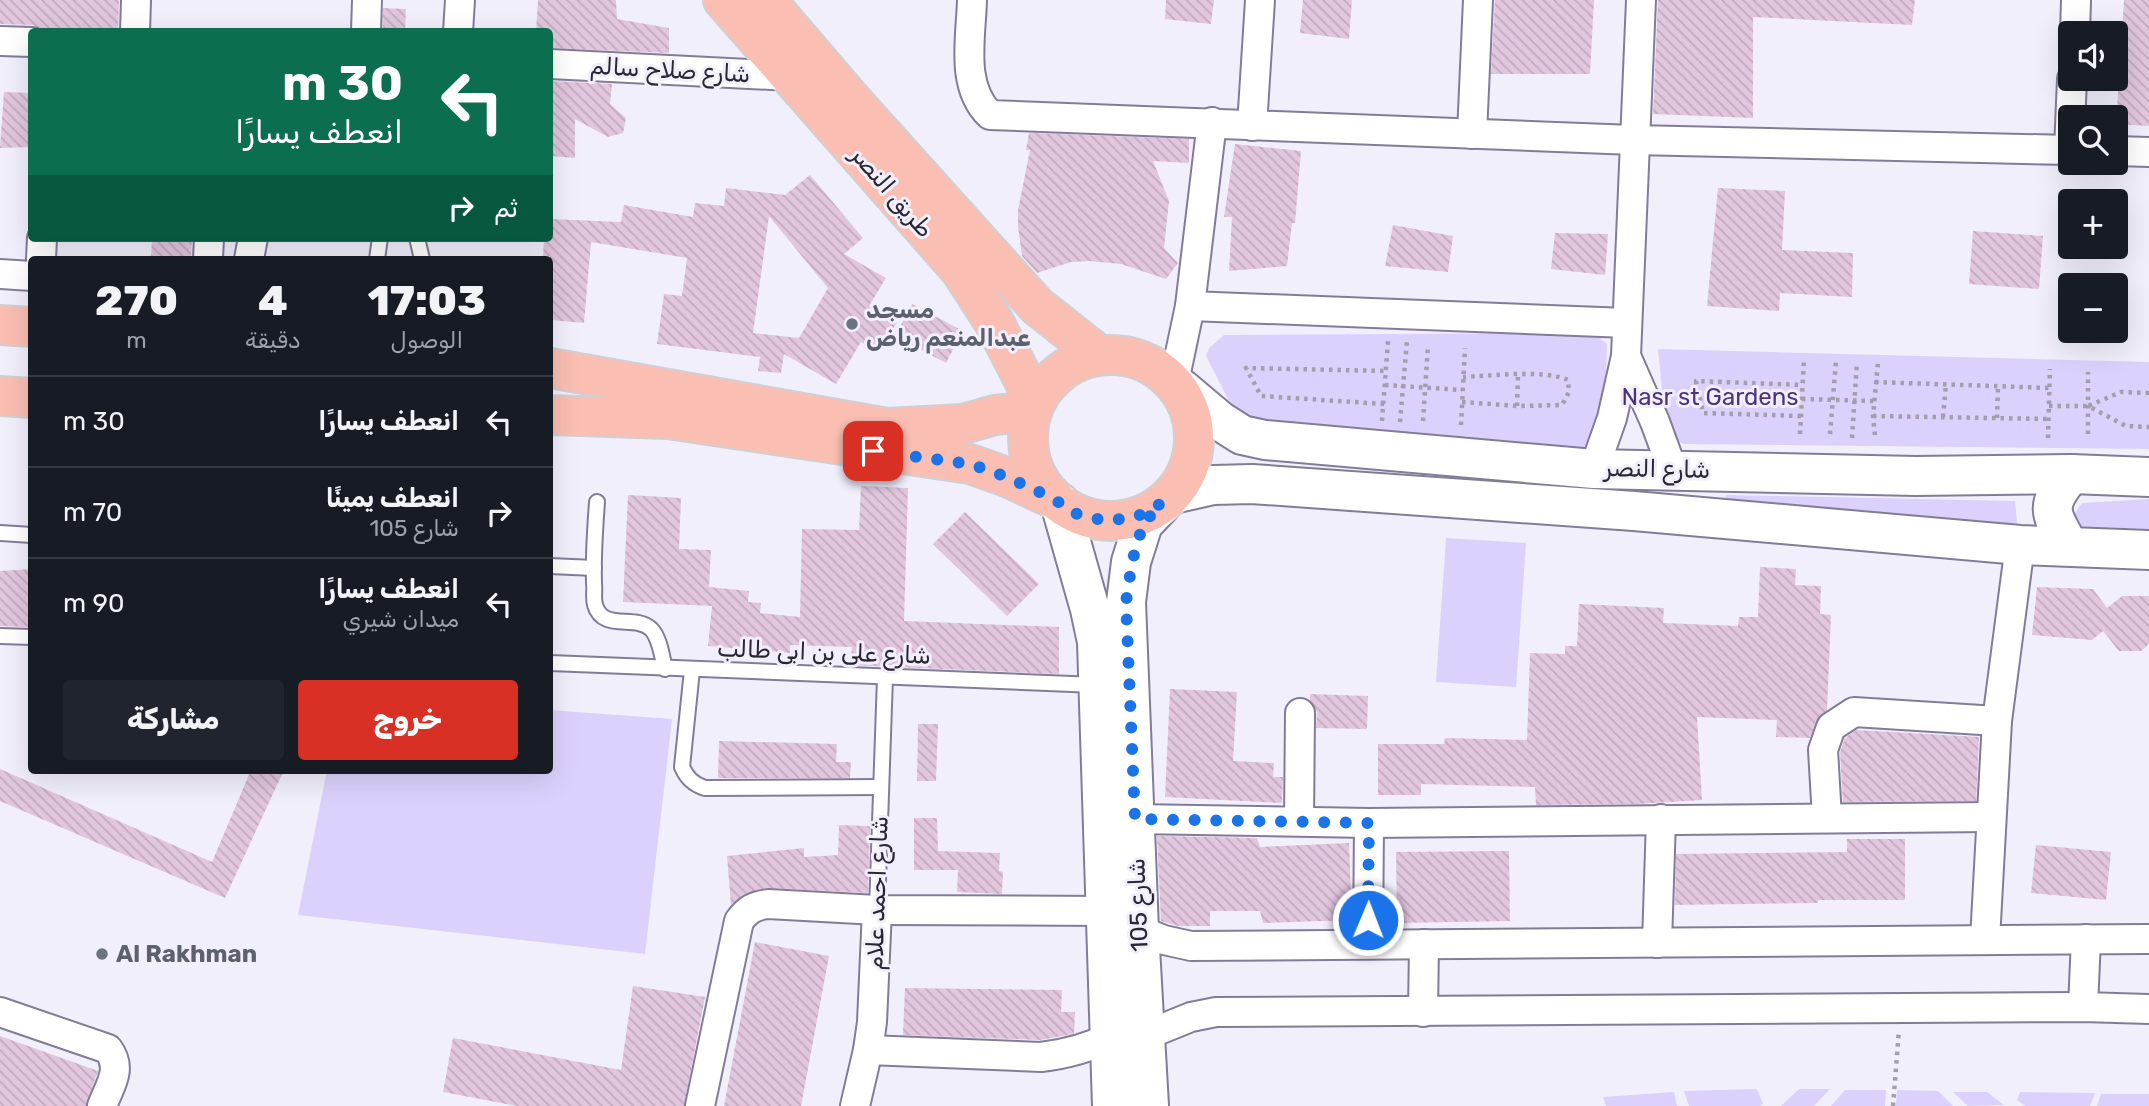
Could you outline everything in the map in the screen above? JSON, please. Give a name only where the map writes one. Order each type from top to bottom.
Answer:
[{"type":"main road","name":"طريق النصر","points":[[723,0],[961,271],[989,314],[1034,406]]},
{"type":"main road","name":"طريق النصر","points":[[766,0],[849,97],[1037,306],[1099,355]]},
{"type":"main road","points":[[553,415],[668,419],[970,464],[1007,477],[1056,500],[1077,514],[1106,521],[1136,517],[1167,499],[1189,468],[1194,438],[1189,408],[1178,385],[1154,367],[1128,356],[1099,355],[1077,361],[1058,373],[1042,390],[1028,427],[1028,453],[1037,477],[1056,500]]},
{"type":"main road","points":[[553,369],[887,428],[963,425],[1034,406]]},
{"type":"main road","name":"شارع النصر","points":[[1178,385],[1220,421],[1242,435],[1265,440],[1594,469],[1916,476],[2071,474],[2149,477]]},
{"type":"main road","points":[[2069,546],[2054,519],[2053,499],[2071,474]]},
{"type":"main road","name":"شارع النصر","points":[[1167,499],[1213,485],[1252,484],[1634,510],[2020,545],[2149,550]]},
{"type":"main road","name":"شارع 105","points":[[1112,1106],[1127,1036],[1139,930],[1126,602],[1132,562],[1143,524],[1167,499]]},
{"type":"main road","name":"شارع 105","points":[[1056,500],[1090,609],[1097,642],[1107,911],[1127,1036],[1149,1106]]},
{"type":"street","points":[[135,28],[136,0]]},
{"type":"street","points":[[366,28],[367,0]]},
{"type":"street","points":[[458,28],[460,0]]},
{"type":"street","points":[[972,0],[970,77],[975,94],[990,115],[1634,140],[2058,150]]},
{"type":"street","points":[[1252,125],[1260,0]]},
{"type":"street","points":[[1472,134],[1478,0]]},
{"type":"street","points":[[1594,469],[1612,418],[1626,356],[1641,0]]},
{"type":"street","points":[[2075,21],[2076,0]]},
{"type":"street","points":[[0,41],[28,42]]},
{"type":"street","name":"شارع صلاح سالم","points":[[553,64],[790,76]]},
{"type":"street","points":[[1178,385],[1191,306],[1212,122]]},
{"type":"street","points":[[2128,151],[2149,152]]},
{"type":"street","points":[[0,274],[28,276]]},
{"type":"street","points":[[1191,306],[1627,323]]},
{"type":"street","points":[[1626,356],[1673,471]]},
{"type":"street","points":[[1985,940],[1997,721],[2020,545]]},
{"type":"street","points":[[1827,818],[1824,750],[1831,727],[1854,712],[1997,721]]},
{"type":"street","points":[[1299,821],[1300,713]]},
{"type":"street","points":[[1135,819],[1369,823],[1991,817]]},
{"type":"street","points":[[1657,943],[1661,819]]},
{"type":"street","points":[[1368,944],[1369,823]]},
{"type":"street","points":[[700,1106],[739,921],[746,911],[755,905],[877,910],[1107,911]]},
{"type":"street","name":"شارع احمد علام","points":[[855,1106],[872,1022],[877,910]]},
{"type":"street","points":[[1139,930],[1164,940],[1191,946],[2149,939]]},
{"type":"street","points":[[2083,1007],[2086,940]]},
{"type":"street","points":[[1423,1012],[1424,944]]},
{"type":"street","points":[[868,1050],[1041,1057],[1067,1054],[1216,1012],[2083,1007],[2149,1009]]},
{"type":"street","points":[[0,1012],[108,1049],[115,1058],[117,1068],[102,1106]]},
{"type":"lane","points":[[597,502],[595,606],[602,616],[613,622],[641,623],[652,629],[665,669]]},
{"type":"lane","points":[[0,533],[28,535]]},
{"type":"lane","points":[[553,566],[594,568]]},
{"type":"lane","points":[[0,636],[28,637]]},
{"type":"lane","name":"شارع على بن ابى طالب","points":[[553,663],[1098,685]]},
{"type":"lane","points":[[692,670],[682,767],[695,785],[705,788],[881,787]]},
{"type":"lane","name":"شارع احمد علام","points":[[877,910],[885,677]]},
{"type":"path","points":[[1400,422],[1406,340]]},
{"type":"path","points":[[1382,422],[1388,341]]},
{"type":"path","points":[[1423,421],[1428,346]]},
{"type":"path","points":[[1461,425],[1465,348]]},
{"type":"path","points":[[1800,434],[1804,359]]},
{"type":"path","points":[[1830,434],[1836,361]]},
{"type":"path","points":[[1852,438],[1857,362]]},
{"type":"path","points":[[1875,435],[1872,416],[1878,363]]},
{"type":"path","points":[[1384,404],[1261,397],[1246,368],[1386,371]]},
{"type":"path","points":[[2048,438],[2050,369]]},
{"type":"path","points":[[2088,372],[2088,434]]},
{"type":"path","points":[[1517,406],[1518,375]]},
{"type":"path","points":[[1462,402],[1517,406],[1562,405],[1569,392],[1568,380],[1560,377],[1463,377]]},
{"type":"path","points":[[1801,416],[1703,413],[1696,381],[1803,385]]},
{"type":"path","points":[[1875,382],[2050,388]]},
{"type":"path","points":[[1943,417],[1946,384]]},
{"type":"path","points":[[1385,385],[1462,390]]},
{"type":"path","points":[[1997,418],[1998,386]]},
{"type":"path","points":[[2049,406],[2088,406],[2121,392],[2149,393]]},
{"type":"path","points":[[1802,399],[1874,401]]},
{"type":"path","points":[[2088,406],[2126,426],[2149,427]]},
{"type":"path","points":[[1872,416],[2048,419]]},
{"type":"path","points":[[1893,1106],[1901,1008]]},
{"type":"green space","name":"Nasr st Gardens","points":[[1582,333],[1599,337],[1607,344],[1604,425],[1590,447],[1583,449],[1253,419],[1232,407],[1206,356],[1209,348],[1224,335]]},
{"type":"green space","name":"Nasr st Gardens","points":[[1658,349],[2149,362],[2149,449],[1684,444],[1671,438],[1665,420]]},
{"type":"green space","points":[[1726,495],[2015,501],[2017,522],[2023,534],[1725,501]]},
{"type":"green space","points":[[2149,499],[2149,537],[2081,530],[2073,516],[2082,503]]},
{"type":"green space","points":[[1446,538],[1526,543],[1516,687],[1436,682]]},
{"type":"green space","points":[[553,710],[672,719],[645,954],[298,915],[326,774],[553,774]]},
{"type":"green space","points":[[1757,1089],[1763,1104],[1760,1106],[1689,1106],[1684,1091]]},
{"type":"green space","points":[[1799,1089],[1830,1089],[1814,1106],[1781,1106]]},
{"type":"green space","points":[[1845,1090],[1886,1090],[1885,1106],[1831,1106]]},
{"type":"green space","points":[[1897,1090],[1938,1091],[1953,1106],[1896,1106]]},
{"type":"green space","points":[[1674,1092],[1677,1106],[1606,1106],[1603,1097]]},
{"type":"green space","points":[[1953,1092],[1987,1092],[2004,1105],[1968,1106]]},
{"type":"green space","points":[[2020,1092],[2095,1093],[2090,1106],[2025,1106],[2017,1100]]},
{"type":"green space","points":[[2101,1094],[2149,1094],[2149,1106],[2097,1106]]},
{"type":"building","points":[[0,0],[119,0],[118,28],[38,28],[33,25],[0,24]]},
{"type":"building","points":[[538,0],[616,0],[617,19],[669,28],[669,53],[553,48],[553,28],[536,28]]},
{"type":"building","points":[[1166,0],[1214,0],[1211,24],[1165,19]]},
{"type":"building","points":[[1303,0],[1352,0],[1349,39],[1300,33]]},
{"type":"building","points":[[1495,0],[1594,0],[1590,74],[1491,74]]},
{"type":"building","points":[[1658,0],[1915,0],[1912,25],[1753,17],[1753,118],[1653,114]]},
{"type":"building","points":[[2124,0],[2149,0],[2149,126],[2128,125],[2128,105],[2117,105],[2118,91],[2128,91],[2128,21],[2123,21]]},
{"type":"building","points":[[383,8],[406,9],[405,28],[383,28]]},
{"type":"building","points":[[553,81],[612,84],[610,104],[626,118],[623,133],[608,137],[575,119],[575,158],[553,156]]},
{"type":"building","points":[[4,92],[28,93],[28,147],[0,148]]},
{"type":"building","points":[[1029,133],[1189,139],[1189,163],[1153,161],[1169,201],[1164,248],[1178,263],[1166,279],[1121,264],[1089,261],[1071,262],[1037,273],[1022,256],[1018,227],[1018,210],[1030,150],[1026,150]]},
{"type":"building","points":[[1235,144],[1301,151],[1295,223],[1292,223],[1287,266],[1229,271],[1232,217],[1224,217]]},
{"type":"building","points":[[810,175],[863,238],[844,254],[886,278],[869,306],[897,322],[879,353],[861,342],[836,384],[784,354],[781,373],[758,371],[760,357],[657,344],[664,294],[682,296],[687,258],[591,242],[584,323],[553,320],[553,256],[543,256],[544,242],[553,242],[553,219],[621,222],[624,205],[693,217],[695,203],[724,206],[726,188],[785,195]],"holes":[[[769,216],[828,288],[799,338],[753,333]]]},
{"type":"building","points":[[1718,188],[1785,191],[1782,250],[1853,253],[1852,297],[1780,293],[1779,311],[1707,306]]},
{"type":"building","points":[[1393,225],[1453,236],[1448,272],[1385,266]]},
{"type":"building","points":[[1973,231],[2043,236],[2039,289],[1969,284]]},
{"type":"building","points":[[1555,233],[1608,234],[1605,275],[1551,269]]},
{"type":"building","points":[[152,242],[192,242],[191,256],[151,256]]},
{"type":"building","points":[[912,304],[963,331],[946,363],[895,336]]},
{"type":"building","points":[[861,486],[908,488],[904,621],[1059,627],[1059,674],[850,665],[852,647],[790,645],[790,653],[708,646],[712,606],[623,602],[628,495],[681,498],[679,549],[711,550],[709,587],[749,591],[748,602],[761,603],[760,613],[800,617],[802,529],[859,530]]},
{"type":"building","points":[[965,512],[1039,584],[1007,616],[933,544]]},
{"type":"building","points":[[1760,567],[1796,569],[1795,585],[1821,586],[1820,614],[1831,615],[1827,710],[1816,721],[1810,738],[1776,737],[1777,720],[1697,717],[1702,800],[1536,805],[1535,787],[1421,784],[1421,795],[1378,795],[1378,744],[1444,744],[1445,738],[1527,740],[1530,653],[1565,654],[1565,646],[1577,646],[1579,604],[1664,608],[1663,623],[1738,626],[1739,617],[1758,617]]},
{"type":"building","points":[[28,569],[28,627],[0,626],[0,571]]},
{"type":"building","points":[[2037,587],[2093,589],[2107,608],[2122,596],[2149,596],[2149,644],[2141,651],[2119,651],[2103,631],[2092,640],[2032,635]]},
{"type":"building","points":[[1170,689],[1237,692],[1233,761],[1274,763],[1273,777],[1283,777],[1282,803],[1165,797]]},
{"type":"building","points":[[1310,694],[1368,696],[1367,729],[1316,728],[1317,712],[1310,700]]},
{"type":"building","points":[[918,724],[938,724],[936,781],[917,781]]},
{"type":"building","points":[[1856,730],[1979,737],[1976,801],[1843,802],[1840,752],[1845,738]]},
{"type":"building","points":[[719,741],[837,744],[836,762],[851,762],[850,778],[718,778]]},
{"type":"building","points":[[0,769],[212,862],[249,774],[282,774],[225,898],[0,801]]},
{"type":"building","points":[[914,818],[937,818],[938,851],[1000,853],[1002,894],[957,892],[958,870],[914,870]]},
{"type":"building","points":[[839,825],[870,826],[868,893],[766,888],[744,894],[731,905],[727,856],[804,848],[804,857],[838,855]]},
{"type":"building","points":[[1157,836],[1257,838],[1260,847],[1349,843],[1352,920],[1263,923],[1260,911],[1210,911],[1210,926],[1178,926],[1161,921]]},
{"type":"building","points":[[1847,839],[1905,839],[1905,900],[1675,905],[1676,854],[1847,852]]},
{"type":"building","points":[[2036,845],[2111,852],[2106,900],[2031,893]]},
{"type":"building","points":[[1509,851],[1510,921],[1397,923],[1396,852]]},
{"type":"building","points":[[755,942],[829,956],[801,1106],[724,1106]]},
{"type":"building","points":[[633,986],[705,997],[684,1106],[517,1106],[443,1092],[453,1038],[621,1070]]},
{"type":"building","points":[[905,988],[1062,990],[1061,1012],[1075,1012],[1074,1034],[1040,1040],[903,1035]]},
{"type":"building","points":[[0,1036],[98,1071],[86,1106],[0,1106]]},
{"type":"place","name":"مسجد عبدالمنعم رياض","points":[[852,324]]},
{"type":"place","name":"Al Rakhman","points":[[102,954]]},
{"type":"route","points":[[873,451],[970,464],[1007,477],[1052,498],[1077,514],[1106,521],[1136,517],[1162,503],[1143,524],[1132,562],[1126,602],[1135,819],[1369,823],[1368,920]]}]
